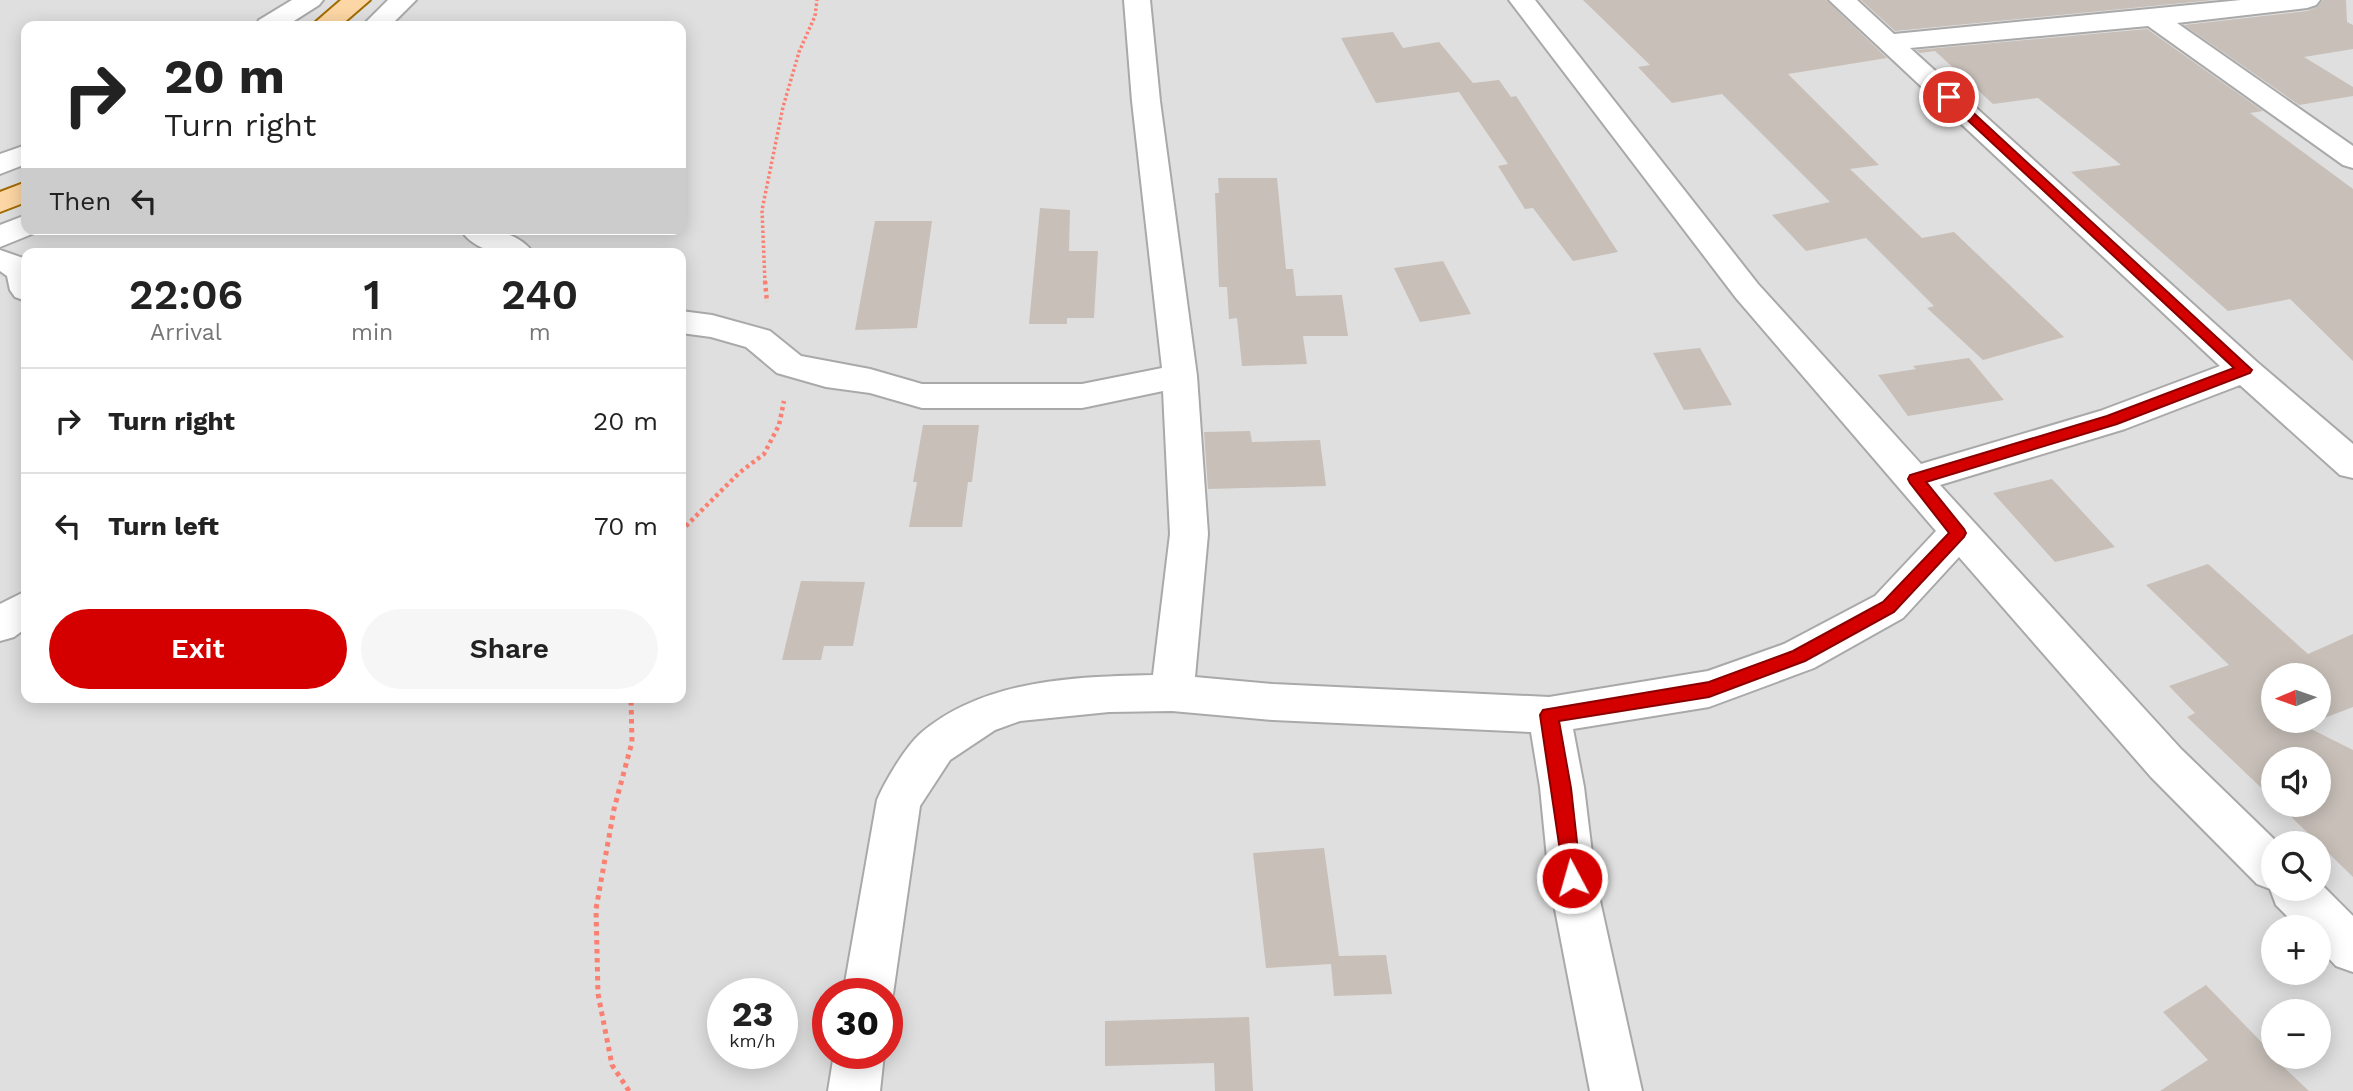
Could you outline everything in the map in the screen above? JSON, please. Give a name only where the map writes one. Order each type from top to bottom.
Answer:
[{"type":"main road","points":[[330,21],[357,0]]},
{"type":"main road","points":[[0,203],[21,193]]},
{"type":"street","points":[[276,21],[310,0]]},
{"type":"street","points":[[380,21],[403,0]]},
{"type":"street","points":[[1138,0],[1146,101],[1180,376],[1189,534],[1172,692]]},
{"type":"street","points":[[1522,0],[1592,95],[1670,188],[1747,291],[1916,479],[1958,533],[2166,763],[2261,857]]},
{"type":"street","points":[[1842,0],[2245,370],[2353,465]]},
{"type":"street","points":[[1890,42],[2153,18],[2307,0]]},
{"type":"street","points":[[2153,18],[2353,159]]},
{"type":"street","points":[[0,165],[21,156]]},
{"type":"street","points":[[0,237],[21,227]]},
{"type":"street","points":[[486,235],[509,248]]},
{"type":"street","points":[[0,260],[21,270]]},
{"type":"street","points":[[686,323],[712,326],[758,339],[781,357],[826,375],[870,381],[922,396],[1082,396],[1180,376]]},
{"type":"street","points":[[1916,479],[2112,420],[2245,370]]},
{"type":"street","points":[[870,978],[899,800],[935,747],[980,717],[1020,703],[1109,694],[1172,692],[1273,702],[1549,715],[1709,690],[1799,656],[1889,607],[1958,533]]},
{"type":"street","points":[[0,625],[21,610]]},
{"type":"street","points":[[1549,715],[1562,788],[1572,878],[1616,1091]]},
{"type":"street","points":[[2305,901],[2353,949]]},
{"type":"street","points":[[854,1091],[857,1069]]},
{"type":"path","points":[[686,526],[740,473],[764,454],[779,425],[781,357],[764,276],[762,210],[783,107],[799,52],[815,16],[817,0]]},
{"type":"path","points":[[629,1091],[612,1065],[598,994],[596,909],[614,809],[632,742],[631,703]]},
{"type":"shaded area","points":[[0,0],[2353,0],[2353,1091],[0,1091]]},
{"type":"building","points":[[1583,0],[1826,0],[1887,58],[1788,74],[1879,165],[1850,169],[1922,238],[1954,232],[2064,337],[1983,360],[1927,308],[1934,306],[1866,238],[1806,251],[1772,215],[1830,202],[1722,94],[1672,103],[1638,67],[1650,65]]},
{"type":"building","points":[[1861,0],[2214,0],[1895,31]]},
{"type":"building","points":[[2323,0],[2346,0],[2347,22],[2353,25],[2353,49],[2304,57],[2353,87],[2353,96],[2299,105],[2184,25],[2307,11],[2317,7]]},
{"type":"building","points":[[2147,29],[2263,111],[2250,113],[2353,189],[2353,361],[2290,299],[2228,311],[2071,172],[2121,165],[2038,98],[1993,104],[1935,51],[1920,53],[1916,50]]},
{"type":"building","points":[[1393,32],[1403,48],[1439,42],[1473,83],[1499,80],[1511,97],[1516,96],[1618,252],[1573,261],[1533,208],[1525,209],[1498,166],[1508,164],[1459,92],[1376,103],[1341,38]]},
{"type":"building","points":[[1218,178],[1277,178],[1286,269],[1293,269],[1296,296],[1342,295],[1348,336],[1303,336],[1307,364],[1242,366],[1237,318],[1229,319],[1227,287],[1219,287],[1215,193],[1219,193]]},
{"type":"building","points":[[1040,208],[1070,210],[1069,251],[1098,251],[1094,318],[1067,318],[1067,324],[1029,324]]},
{"type":"building","points":[[875,221],[932,221],[917,328],[855,330]]},
{"type":"building","points":[[1443,261],[1471,314],[1420,322],[1394,268]]},
{"type":"building","points":[[1700,348],[1732,405],[1684,410],[1653,353]]},
{"type":"building","points":[[1969,358],[2004,400],[1908,416],[1878,375],[1916,369],[1913,366]]},
{"type":"building","points":[[923,425],[979,425],[972,482],[968,482],[962,527],[909,527],[917,482],[913,482]]},
{"type":"building","points":[[1250,431],[1252,442],[1320,440],[1326,486],[1208,489],[1204,432]]},
{"type":"building","points":[[2052,479],[2115,547],[2055,562],[1993,493]]},
{"type":"building","points":[[2208,564],[2308,654],[2353,634],[2353,707],[2331,715],[2331,663],[2261,663],[2261,733],[2319,733],[2353,750],[2353,877],[2331,856],[2331,831],[2306,831],[2291,817],[2331,817],[2331,747],[2261,747],[2261,788],[2187,717],[2195,713],[2169,686],[2229,665],[2146,585]]},
{"type":"building","points":[[801,581],[865,582],[853,646],[824,646],[821,660],[782,660]]},
{"type":"building","points":[[1324,848],[1339,956],[1386,955],[1392,994],[1334,996],[1331,964],[1266,968],[1253,853]]},
{"type":"building","points":[[2206,985],[2261,1042],[2261,1069],[2286,1069],[2309,1091],[2160,1091],[2208,1060],[2163,1012]]},
{"type":"building","points":[[1249,1017],[1253,1091],[1215,1091],[1214,1063],[1105,1066],[1105,1021]]},
{"type":"route","points":[[1572,878],[1562,788],[1549,715],[1709,690],[1799,656],[1889,607],[1958,533],[1916,479],[2112,420],[2245,370],[1949,97]]}]
